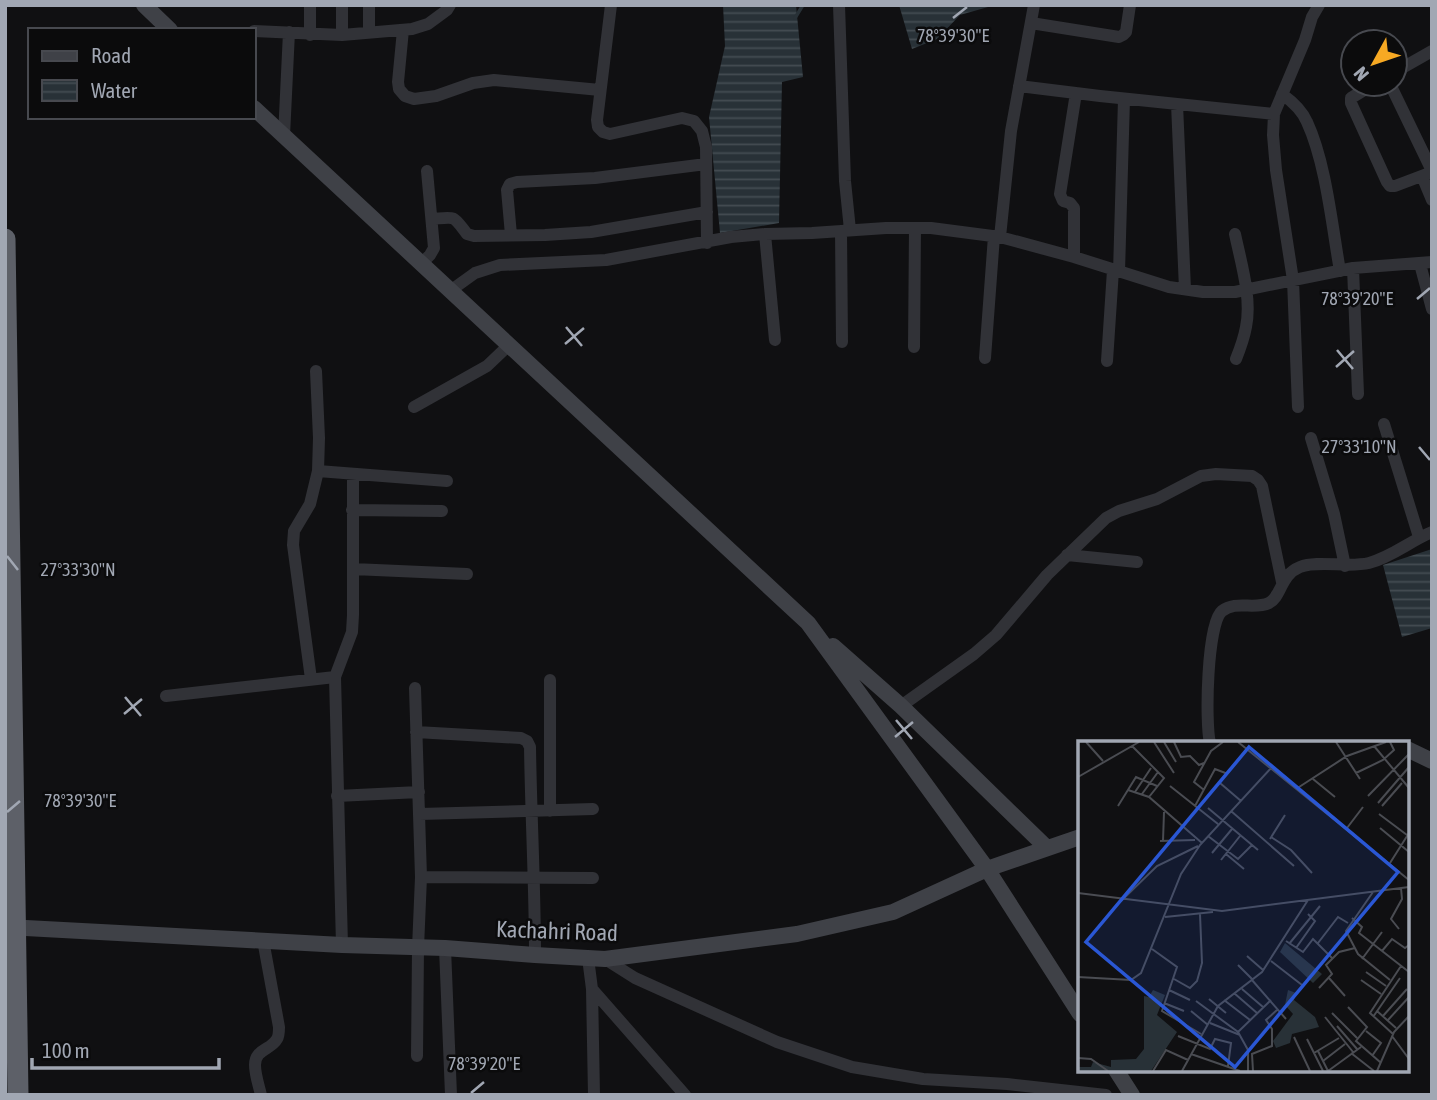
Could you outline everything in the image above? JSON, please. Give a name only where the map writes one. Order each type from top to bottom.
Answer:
[{"type":"highway","points":[[5,239],[10,927],[18,1095]]},
{"type":"street","points":[[144,5],[168,28]]},
{"type":"street","points":[[310,5],[310,35]]},
{"type":"street","points":[[342,5],[342,35]]},
{"type":"street","points":[[369,5],[369,33]]},
{"type":"street","points":[[256,31],[342,35],[412,29],[428,23],[450,5]]},
{"type":"street","points":[[611,5],[598,127],[610,134],[682,118],[694,121],[702,131],[706,147],[707,243]]},
{"type":"street","points":[[839,5],[845,181],[842,342]]},
{"type":"street","points":[[985,358],[1011,131],[1034,5]]},
{"type":"street","points":[[1031,23],[1119,37],[1126,32],[1130,5]]},
{"type":"street","points":[[1298,407],[1293,280],[1276,170],[1274,114],[1319,5]]},
{"type":"street","points":[[403,30],[399,89],[405,96],[414,99],[436,96],[473,83],[494,80],[600,90]]},
{"type":"street","points":[[284,136],[289,32]]},
{"type":"street","points":[[1409,64],[1432,51]]},
{"type":"street","points":[[1019,86],[1274,114]]},
{"type":"street","points":[[1074,257],[1074,208],[1063,201],[1060,194],[1076,93]]},
{"type":"street","points":[[1282,94],[1298,108],[1307,121],[1317,151],[1347,270],[1358,394]]},
{"type":"street","points":[[1351,98],[1390,186],[1428,173]]},
{"type":"street","points":[[1396,98],[1428,173],[1432,200]]},
{"type":"street","points":[[1107,361],[1116,271],[1124,99]]},
{"type":"street","points":[[1177,104],[1185,289]]},
{"type":"street","points":[[256,110],[808,623],[901,706],[1047,848]]},
{"type":"street","points":[[511,235],[507,190],[510,184],[595,178],[706,164]]},
{"type":"street","points":[[421,264],[434,248],[427,171]]},
{"type":"street","points":[[432,219],[453,217],[467,234],[474,236],[592,232],[706,212]]},
{"type":"street","points":[[914,347],[915,228]]},
{"type":"street","points":[[450,291],[475,273],[500,265],[606,260],[731,237],[915,228],[944,229],[997,237],[1074,257],[1170,287],[1203,292],[1246,291],[1347,270],[1426,263],[1432,309]]},
{"type":"street","points":[[765,234],[775,340]]},
{"type":"street","points":[[1235,234],[1246,291],[1247,326],[1236,359]]},
{"type":"street","points":[[414,407],[487,366],[509,345]]},
{"type":"street","points":[[311,679],[293,545],[294,531],[310,504],[318,471],[316,372]]},
{"type":"street","points":[[1210,741],[1207,716],[1210,652],[1218,615],[1224,609],[1270,603],[1282,582],[1298,568],[1309,565],[1368,564],[1425,535],[1384,424]]},
{"type":"street","points":[[1311,438],[1334,514],[1345,566]]},
{"type":"street","points":[[318,471],[447,481]]},
{"type":"street","points":[[341,945],[335,677],[352,632],[352,474]]},
{"type":"street","points":[[901,706],[996,635],[1047,575],[1106,518],[1157,499],[1201,476],[1252,476],[1258,480],[1262,486],[1282,582]]},
{"type":"street","points":[[352,510],[442,511]]},
{"type":"street","points":[[1067,555],[1137,562]]},
{"type":"street","points":[[353,569],[467,574]]},
{"type":"street","points":[[808,623],[987,869],[1078,1011]]},
{"type":"street","points":[[166,696],[335,677]]},
{"type":"street","points":[[550,680],[550,811]]},
{"type":"street","points":[[415,688],[421,877],[417,1056]]},
{"type":"street","points":[[416,732],[521,738],[527,741],[530,747],[535,876],[535,956]]},
{"type":"street","points":[[1409,749],[1432,761]]},
{"type":"street","points":[[337,796],[419,792]]},
{"type":"street","points":[[420,814],[593,809]]},
{"type":"street","name":"Kachahri Road","points":[[10,927],[446,948],[605,959],[797,934],[893,912],[987,869],[1078,838]]},
{"type":"street","points":[[421,877],[593,878]]},
{"type":"street","points":[[261,1095],[255,1066],[257,1057],[278,1038],[279,1027],[263,940]]},
{"type":"street","points":[[446,948],[451,1095]]},
{"type":"street","points":[[588,958],[592,989],[594,1095]]},
{"type":"street","points":[[605,959],[635,978],[777,1042],[852,1067],[923,1079],[1007,1084],[1106,1095]]},
{"type":"street","points":[[592,989],[685,1095]]},
{"type":"street","points":[[1117,1072],[1132,1095]]},
{"type":"water","points":[[723,5],[796,5],[803,77],[782,82],[779,223],[720,233],[709,117],[725,46]]},
{"type":"water","points":[[899,5],[988,7],[960,15],[937,39],[912,49]]},
{"type":"water","points":[[1432,549],[1432,628],[1402,637],[1383,565]]},
{"type":"waterway","points":[[795,18],[803,5]]}]
